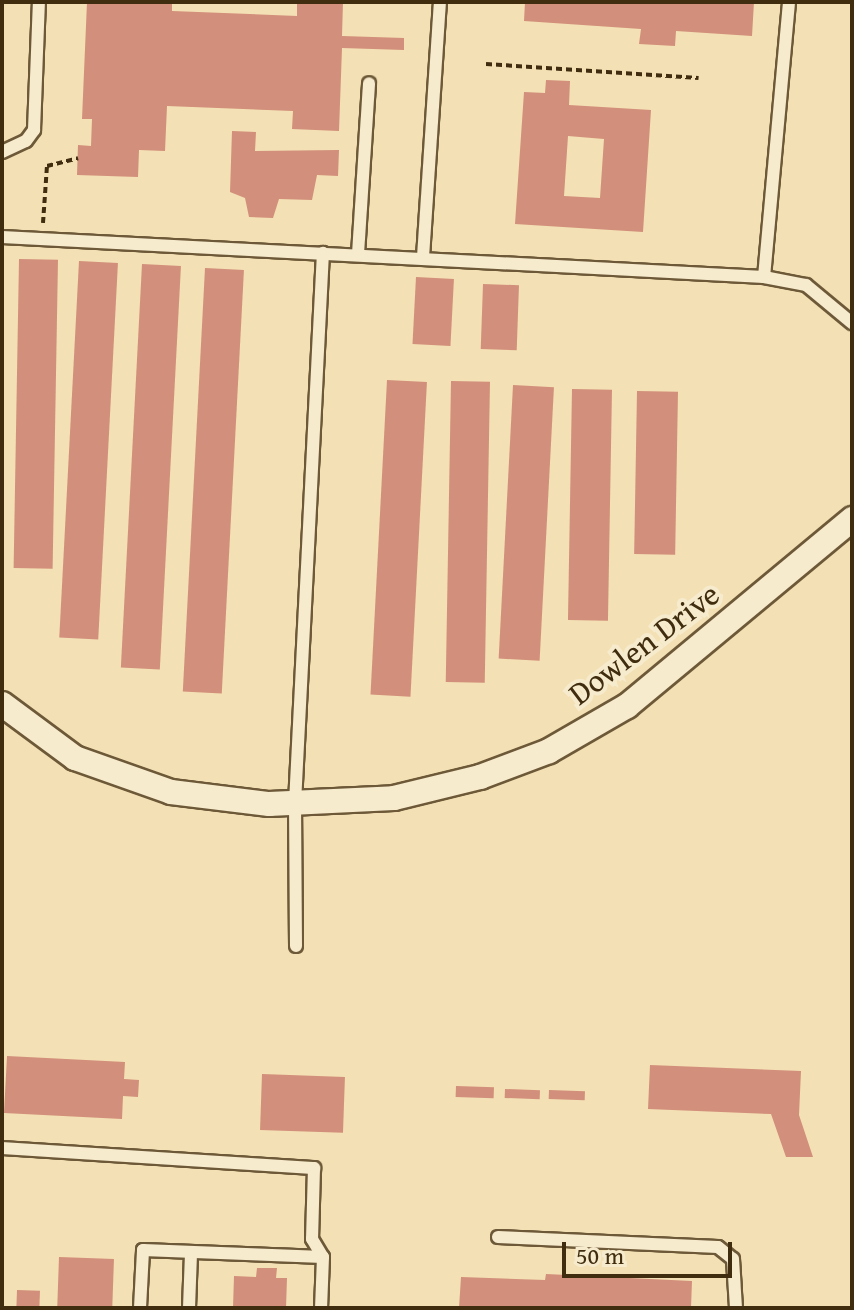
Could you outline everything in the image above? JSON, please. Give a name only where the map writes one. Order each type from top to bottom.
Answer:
[{"type":"street","name":"Dowlen Drive","points":[[2,704],[75,758],[126,780],[219,801],[295,803],[394,798],[480,777],[549,751],[627,706],[852,519]]},
{"type":"lane","points":[[2,152],[26,141],[34,130],[39,2]]},
{"type":"lane","points":[[423,257],[440,2]]},
{"type":"lane","points":[[764,277],[789,2]]},
{"type":"lane","points":[[358,254],[369,83]]},
{"type":"lane","points":[[2,237],[764,277],[806,285],[852,323]]},
{"type":"lane","points":[[296,946],[295,803],[323,253]]},
{"type":"lane","points":[[2,1148],[314,1168],[312,1239],[323,1257],[321,1308]]},
{"type":"lane","points":[[498,1237],[718,1247],[733,1259],[736,1308]]},
{"type":"lane","points":[[140,1308],[143,1250],[323,1257]]},
{"type":"lane","points":[[189,1308],[191,1253]]},
{"type":"path","points":[[486,64],[699,78]]},
{"type":"path","points":[[43,223],[47,166],[78,158]]},
{"type":"building","points":[[87,2],[172,2],[172,11],[297,16],[297,2],[343,2],[342,36],[404,38],[404,50],[342,48],[339,131],[292,129],[293,111],[167,106],[165,151],[139,150],[138,177],[77,175],[78,145],[91,146],[92,119],[82,119]]},
{"type":"building","points":[[525,2],[754,2],[752,36],[676,31],[675,46],[639,44],[641,29],[524,21]]},
{"type":"building","points":[[546,80],[570,81],[569,105],[651,110],[643,232],[515,224],[524,92],[545,93]],"holes":[[[568,136],[604,139],[600,198],[564,196]]]},
{"type":"building","points":[[232,131],[256,132],[255,151],[339,150],[338,176],[317,175],[312,200],[279,199],[273,218],[249,217],[245,198],[230,192]]},
{"type":"building","points":[[19,259],[58,260],[53,569],[14,568]]},
{"type":"building","points":[[79,261],[118,263],[98,640],[59,637]]},
{"type":"building","points":[[142,264],[181,266],[160,669],[121,667]]},
{"type":"building","points":[[205,268],[244,270],[222,693],[183,691]]},
{"type":"building","points":[[416,277],[454,279],[450,346],[412,344]]},
{"type":"building","points":[[483,284],[519,285],[517,350],[481,349]]},
{"type":"building","points":[[387,380],[427,382],[410,697],[371,695]]},
{"type":"building","points":[[451,381],[490,382],[485,683],[446,682]]},
{"type":"building","points":[[513,385],[554,387],[540,661],[499,659]]},
{"type":"building","points":[[572,389],[612,390],[608,621],[568,620]]},
{"type":"building","points":[[637,391],[678,392],[675,555],[634,554]]},
{"type":"building","points":[[7,1056],[125,1062],[124,1079],[139,1080],[138,1097],[123,1096],[122,1119],[4,1113]]},
{"type":"building","points":[[650,1065],[801,1071],[799,1115],[813,1157],[786,1157],[771,1114],[648,1109]]},
{"type":"building","points":[[262,1074],[345,1077],[343,1133],[260,1130]]},
{"type":"building","points":[[456,1086],[494,1087],[494,1098],[456,1097]]},
{"type":"building","points":[[505,1089],[540,1090],[540,1099],[505,1098]]},
{"type":"building","points":[[549,1090],[585,1091],[585,1100],[549,1099]]},
{"type":"building","points":[[59,1257],[114,1259],[112,1308],[57,1308]]},
{"type":"building","points":[[257,1268],[277,1268],[276,1278],[287,1278],[286,1308],[233,1308],[234,1276],[256,1277]]},
{"type":"building","points":[[546,1274],[692,1281],[691,1308],[459,1308],[461,1277],[545,1280]]},
{"type":"building","points":[[17,1290],[40,1291],[39,1308],[16,1308]]}]
